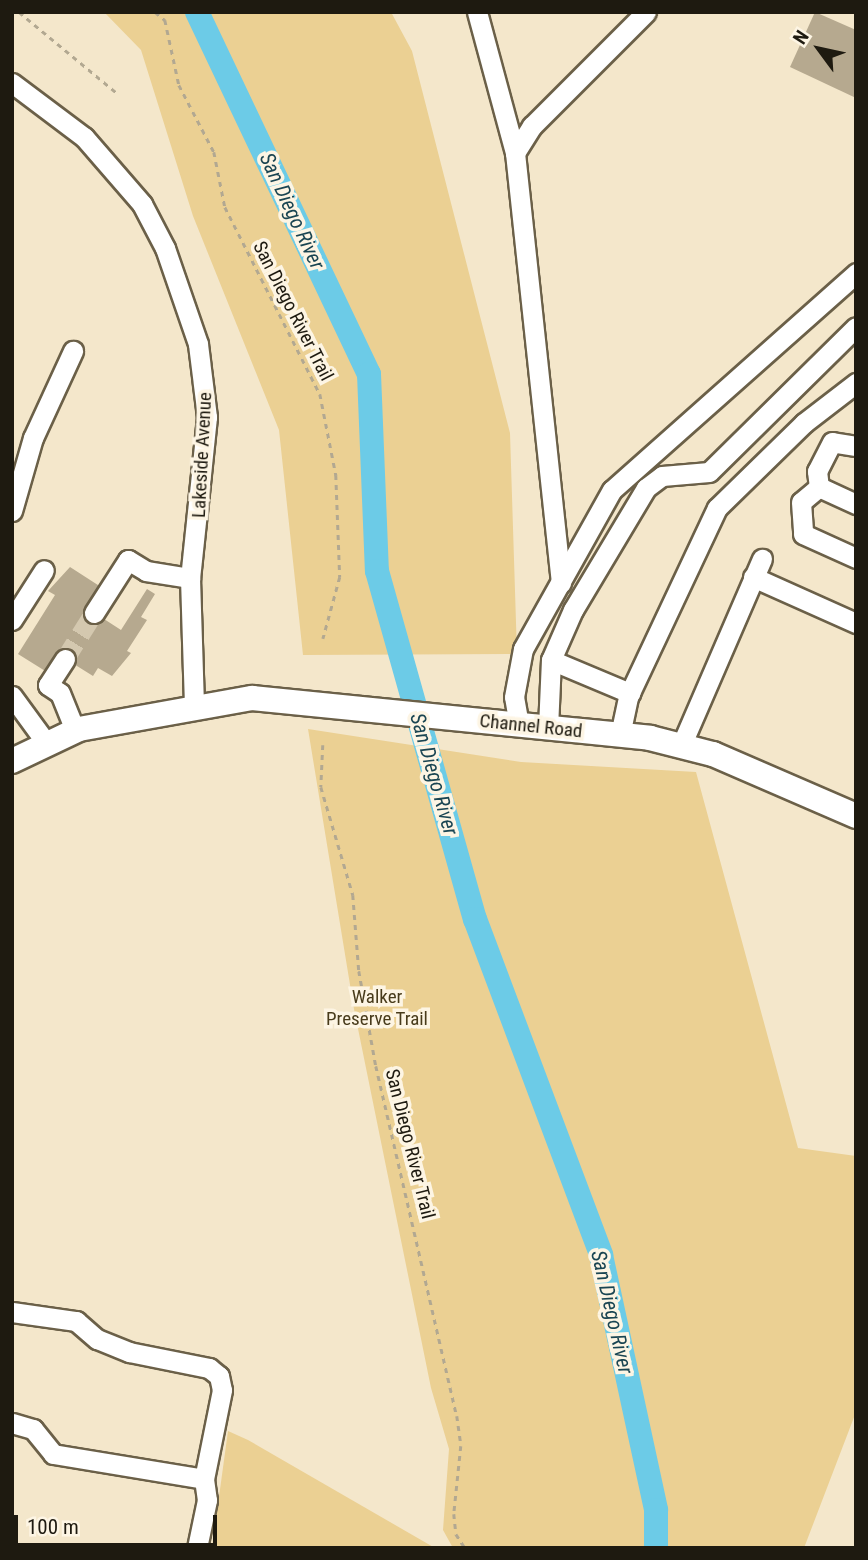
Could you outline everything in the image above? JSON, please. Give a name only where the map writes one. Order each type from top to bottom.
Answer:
[{"type":"main road","name":"Channel Road","points":[[194,704],[252,698],[324,703],[620,735],[713,754],[856,816]]},
{"type":"main road","points":[[12,761],[75,730],[194,704]]},
{"type":"street","points":[[477,12],[515,153],[561,583]]},
{"type":"street","points":[[515,153],[532,126],[646,12]]},
{"type":"street","name":"Lakeside Avenue","points":[[12,83],[84,137],[122,177],[142,204],[179,283],[207,383],[200,518],[190,578],[194,704]]},
{"type":"street","points":[[519,726],[514,697],[518,663],[621,480],[856,273]]},
{"type":"street","points":[[548,728],[551,660],[573,610],[646,488],[662,477],[709,472],[856,327]]},
{"type":"street","points":[[12,511],[33,438],[74,351]]},
{"type":"street","points":[[620,735],[630,693],[717,508],[804,423],[856,383]]},
{"type":"street","points":[[819,487],[817,471],[832,442],[856,446]]},
{"type":"street","points":[[819,487],[856,504]]},
{"type":"street","points":[[819,487],[801,502],[803,534],[856,558]]},
{"type":"street","points":[[681,746],[762,559]]},
{"type":"street","points":[[94,613],[128,560],[146,571],[190,578]]},
{"type":"street","points":[[12,620],[44,570]]},
{"type":"street","points":[[753,577],[856,623]]},
{"type":"street","points":[[65,659],[48,685],[60,693],[75,730]]},
{"type":"street","points":[[551,660],[630,693]]},
{"type":"street","points":[[12,696],[47,744]]},
{"type":"street","points":[[12,1311],[76,1321],[97,1339],[129,1352],[209,1368],[219,1376],[222,1390],[204,1479],[206,1500],[197,1548]]},
{"type":"street","points":[[12,1423],[33,1429],[53,1454],[204,1479]]},
{"type":"path","points":[[19,12],[117,93]]},
{"type":"path","name":"San Diego River Trail","points":[[155,12],[165,20],[179,85],[214,152],[225,207],[320,394],[336,475],[340,577],[323,639]]},
{"type":"path","name":"San Diego River Trail","points":[[323,746],[321,787],[353,895],[359,971],[376,1066],[457,1416],[461,1446],[454,1514],[456,1534],[465,1548]]},
{"type":"green space","points":[[104,12],[391,12],[412,51],[510,433],[517,654],[303,655],[279,430],[193,216],[141,50]]},
{"type":"green space","name":"Walker Preserve Trail","points":[[308,729],[521,762],[696,772],[798,1148],[856,1156],[856,1412],[804,1548],[453,1548],[443,1530],[449,1449],[431,1388],[354,1009]]},
{"type":"green space","points":[[228,1431],[248,1440],[435,1548],[212,1548]]},
{"type":"building","points":[[815,12],[856,30],[856,98],[790,67]]},
{"type":"building","points":[[70,567],[101,587],[87,608],[121,630],[147,589],[155,594],[141,617],[147,620],[127,651],[131,653],[112,676],[98,668],[93,676],[61,656],[50,674],[18,654],[55,595],[48,591]]},
{"type":"waterway","name":"San Diego River","points":[[197,12],[369,374],[377,571],[475,919],[601,1255],[656,1510],[656,1548]]},
{"type":"tunnel","points":[[65,659],[94,613]]}]
